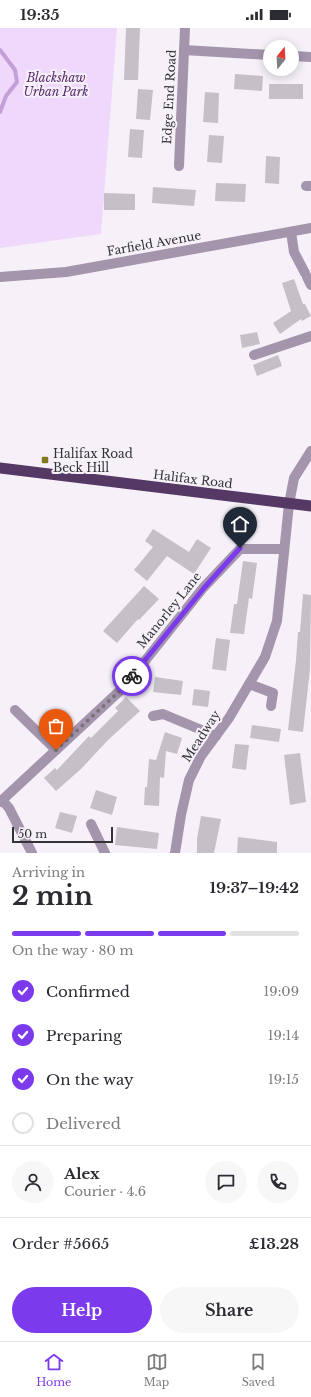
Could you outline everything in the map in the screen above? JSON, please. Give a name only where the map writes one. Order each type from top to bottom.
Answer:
[{"type":"highway","name":"Halifax Road","points":[[0,468],[311,506]]},
{"type":"street","name":"Edge End Road","points":[[179,166],[185,28]]},
{"type":"street","points":[[184,50],[263,55]]},
{"type":"street","points":[[299,56],[311,57]]},
{"type":"street","name":"Farfield Avenue","points":[[0,277],[66,272],[311,228]]},
{"type":"street","points":[[291,232],[294,252],[307,278]]},
{"type":"street","points":[[254,355],[311,336]]},
{"type":"street","name":"Meadway","points":[[175,853],[180,815],[189,780],[201,756],[229,718],[265,656],[277,621],[289,504],[294,478],[311,451]]},
{"type":"street","name":"Manorley Lane","points":[[1,801],[125,686],[204,588],[240,548],[284,549]]},
{"type":"street","points":[[249,684],[273,693],[271,706]]},
{"type":"street","points":[[15,710],[56,750]]},
{"type":"street","points":[[153,716],[163,714],[216,736]]},
{"type":"street","points":[[1,801],[9,808],[32,853]]},
{"type":"street","points":[[91,824],[105,853]]},
{"type":"green space","name":"Blackshaw Urban Park","points":[[0,28],[117,28],[101,234],[0,248]]},
{"type":"building","points":[[126,28],[140,28],[138,80],[124,80]]},
{"type":"building","points":[[235,74],[263,76],[262,91],[234,89]]},
{"type":"building","points":[[269,84],[303,84],[303,99],[269,99]]},
{"type":"building","points":[[138,89],[153,90],[150,120],[136,119]]},
{"type":"building","points":[[205,92],[219,93],[218,123],[203,122]]},
{"type":"building","points":[[130,129],[144,130],[142,158],[128,157]]},
{"type":"building","points":[[209,135],[224,136],[222,163],[207,162]]},
{"type":"building","points":[[266,156],[280,157],[279,184],[265,183]]},
{"type":"building","points":[[216,183],[246,184],[245,202],[215,201]]},
{"type":"building","points":[[153,187],[196,190],[194,206],[152,203]]},
{"type":"building","points":[[104,193],[135,194],[135,210],[104,210]]},
{"type":"building","points":[[294,279],[303,304],[305,304],[311,316],[302,321],[301,319],[280,334],[273,323],[291,311],[282,283]]},
{"type":"building","points":[[257,332],[260,344],[242,348],[240,335]]},
{"type":"building","points":[[278,355],[282,366],[257,376],[253,365]]},
{"type":"building","points":[[153,529],[189,552],[197,539],[211,548],[194,574],[167,556],[147,581],[134,570],[153,547],[145,541]]},
{"type":"building","points":[[243,561],[257,563],[252,599],[249,598],[244,634],[230,633],[234,604],[237,604]]},
{"type":"building","points":[[144,586],[159,599],[139,620],[138,619],[117,643],[103,631]]},
{"type":"building","points":[[303,594],[311,595],[310,669],[303,732],[288,730]]},
{"type":"building","points":[[216,638],[230,640],[226,671],[212,669]]},
{"type":"building","points":[[155,677],[183,681],[181,695],[153,692]]},
{"type":"building","points":[[194,689],[210,691],[208,707],[192,705]]},
{"type":"building","points":[[126,697],[140,711],[108,740],[81,769],[56,791],[44,778],[55,768],[57,770],[89,736],[91,738],[118,711],[115,708]]},
{"type":"building","points":[[252,725],[281,729],[279,742],[250,738]]},
{"type":"building","points":[[165,732],[182,738],[177,754],[166,751],[164,778],[160,777],[159,806],[144,805],[149,759],[156,760]]},
{"type":"building","points":[[235,744],[249,745],[246,770],[232,768]]},
{"type":"building","points":[[300,753],[306,802],[290,805],[284,755]]},
{"type":"building","points":[[96,790],[117,797],[112,815],[90,808]]},
{"type":"building","points":[[60,812],[77,816],[72,833],[55,828]]},
{"type":"building","points":[[201,816],[221,819],[214,853],[197,853],[197,839]]},
{"type":"building","points":[[117,827],[159,833],[157,849],[115,845]]},
{"type":"building","points":[[238,837],[277,842],[277,853],[237,853]]},
{"type":"waterway","points":[[0,50],[15,70],[17,82],[6,96],[0,112]]},
{"type":"way so far","points":[[56,750],[125,686],[132,676]]},
{"type":"place","name":"Halifax Road Beck Hill","points":[[45,460]]},
{"type":"route","points":[[132,676],[204,588],[240,548]]}]
